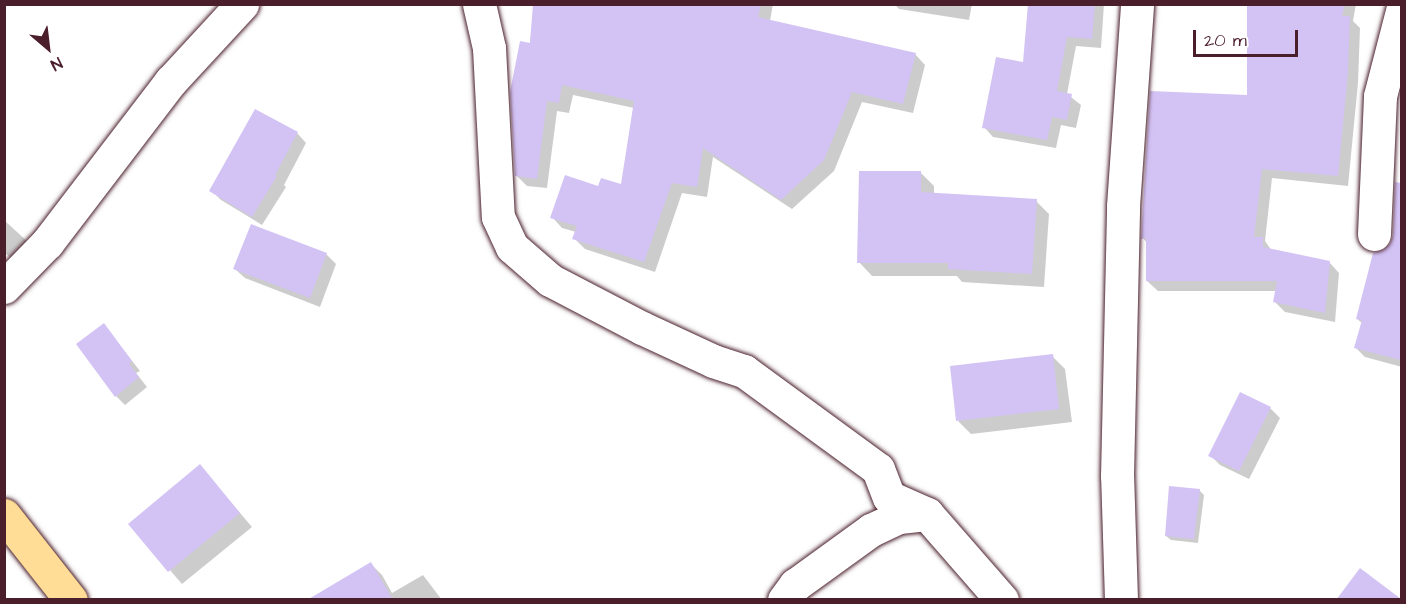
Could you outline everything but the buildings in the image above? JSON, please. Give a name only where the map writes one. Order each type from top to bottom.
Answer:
[{"type":"main road","points":[[4,515],[71,600]]},
{"type":"street","points":[[4,287],[47,243],[171,81],[242,4]]},
{"type":"street","points":[[479,4],[489,48],[498,217],[512,247],[550,280],[652,333],[713,361],[744,371],[878,470],[889,497],[927,514],[1002,600]]},
{"type":"street","points":[[1121,600],[1117,476],[1123,206],[1137,4]]},
{"type":"street","points":[[1374,234],[1380,96],[1401,11]]},
{"type":"street","points":[[784,600],[795,585],[871,530],[899,518],[927,514]]}]
